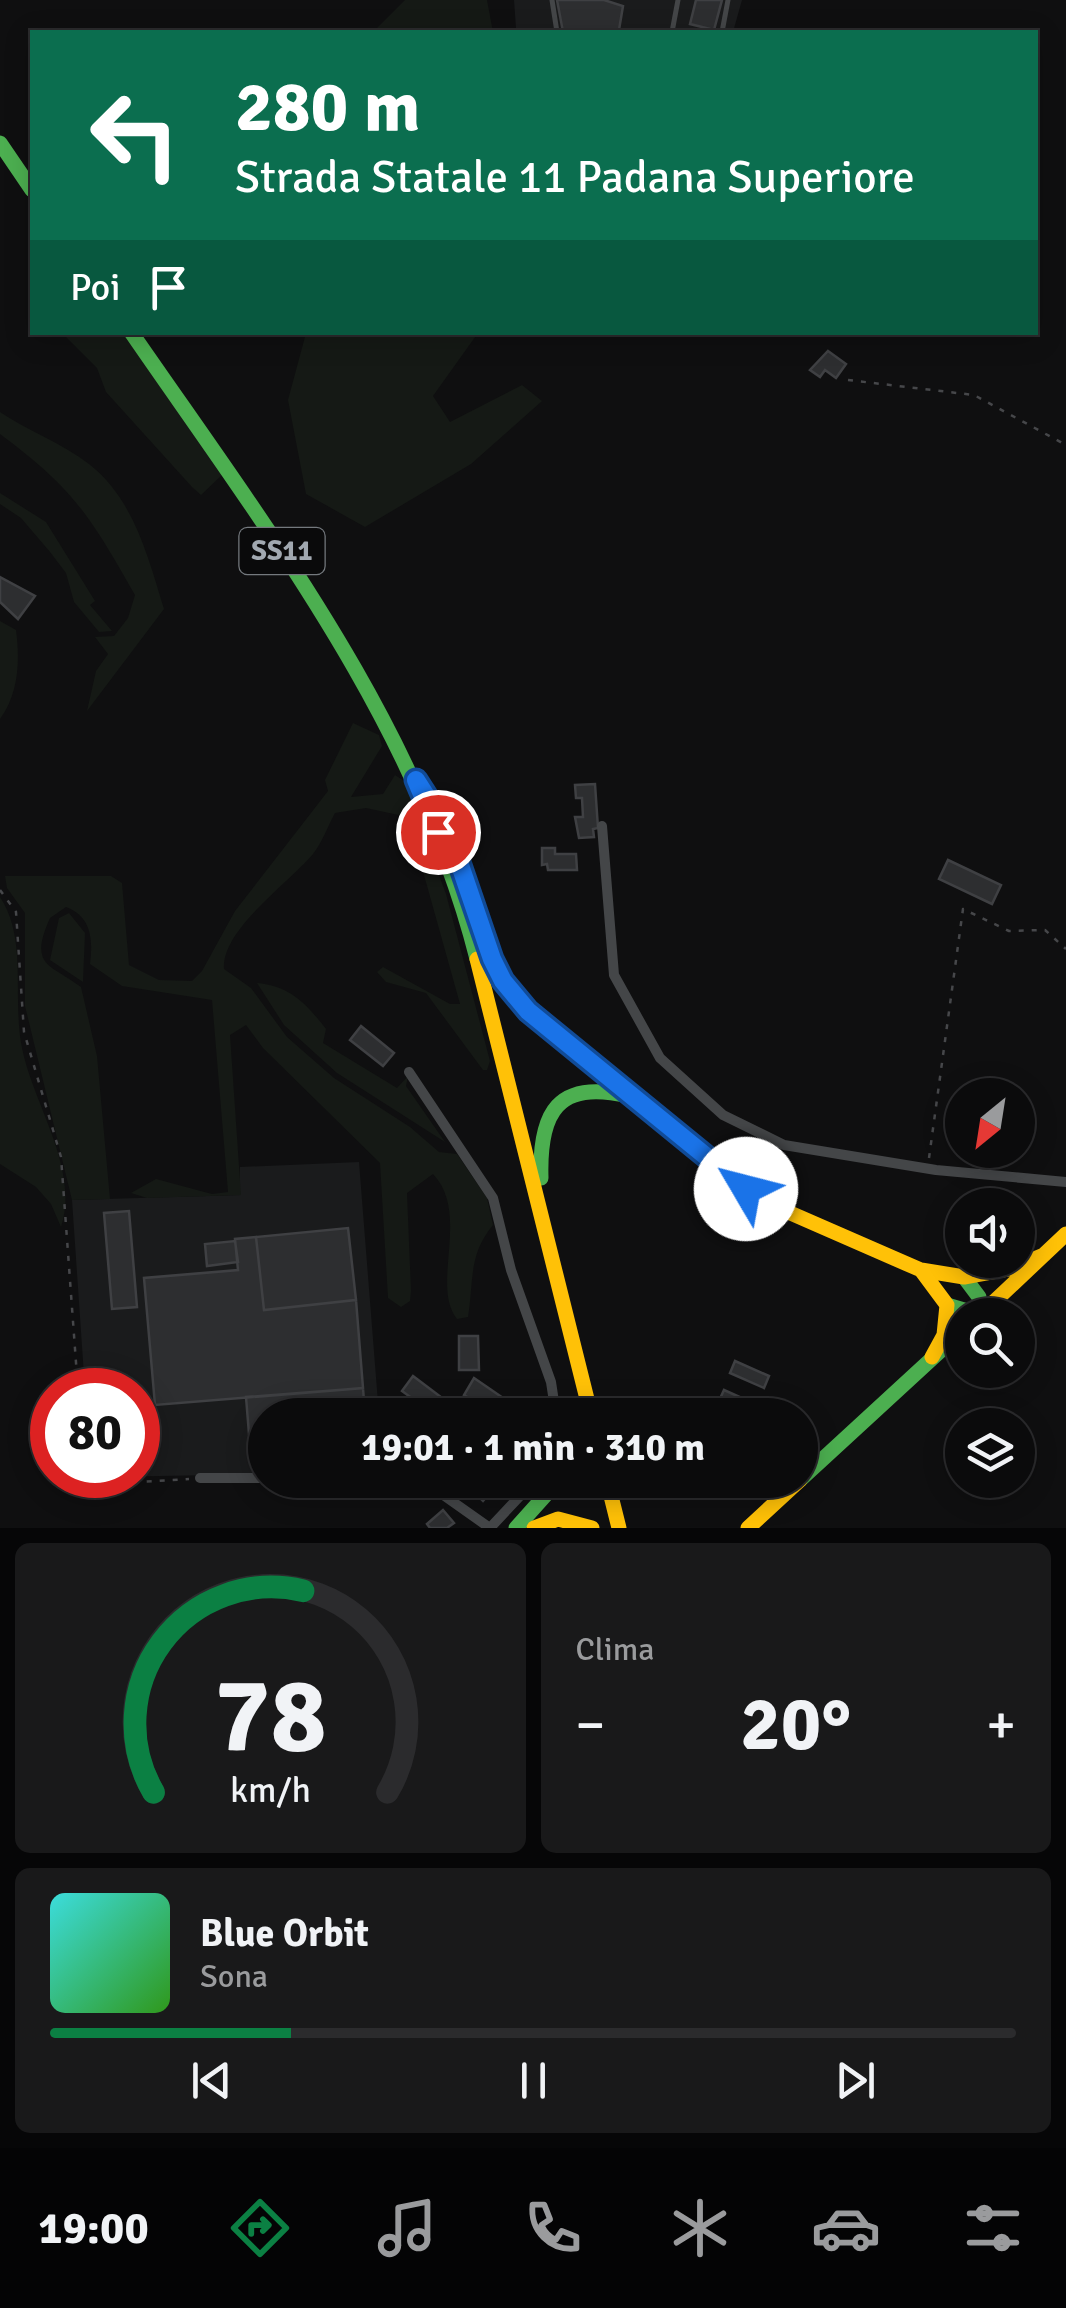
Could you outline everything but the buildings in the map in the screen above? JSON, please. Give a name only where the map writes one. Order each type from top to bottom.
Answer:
[{"type":"main road","points":[[0,144],[30,187]]},
{"type":"main road","name":"SS11","points":[[133,335],[294,569],[416,780],[460,897],[587,1398]]},
{"type":"main road","points":[[416,780],[448,830],[503,981],[528,1011],[746,1189],[921,1270],[945,1274]]},
{"type":"main road","points":[[546,1235],[539,1158],[540,1134],[548,1114],[575,1091],[594,1087],[639,1099]]},
{"type":"main road","points":[[999,1298],[1066,1234]]},
{"type":"main road","points":[[1035,1258],[1044,1254]]},
{"type":"main road","points":[[921,1270],[945,1302]]},
{"type":"main road","points":[[932,1357],[945,1325]]},
{"type":"main road","points":[[818,1463],[945,1345]]},
{"type":"main road","points":[[576,1356],[577,1398]]},
{"type":"main road","points":[[516,1528],[543,1498]]},
{"type":"main road","points":[[612,1498],[619,1528]]},
{"type":"main road","points":[[748,1528],[780,1498]]},
{"type":"main road","points":[[534,1528],[558,1519],[592,1528]]},
{"type":"street","points":[[602,826],[614,976],[660,1058],[723,1114],[784,1145],[936,1170],[1066,1182]]},
{"type":"street","points":[[409,1072],[492,1198],[553,1398]]},
{"type":"street","points":[[200,1478],[248,1478]]},
{"type":"street","points":[[448,1498],[490,1528],[519,1498]]},
{"type":"lane","points":[[552,0],[557,30]]},
{"type":"lane","points":[[672,30],[678,0]]},
{"type":"lane","points":[[722,30],[728,0]]},
{"type":"path","points":[[848,380],[974,395],[1066,445]]},
{"type":"path","points":[[0,890],[16,912],[24,1032],[62,1156],[76,1368]]},
{"type":"path","points":[[936,1170],[927,1154],[963,908],[1009,931],[1045,930],[1066,949]]},
{"type":"path","points":[[160,1481],[200,1478]]},
{"type":"shaded area","points":[[405,0],[487,0],[493,30],[375,30]]},
{"type":"shaded area","points":[[514,0],[742,0],[734,30],[516,28]]},
{"type":"shaded area","points":[[64,335],[126,335],[223,474],[201,495],[106,392],[97,368]]},
{"type":"shaded area","points":[[305,335],[477,335],[433,396],[450,422],[522,385],[542,401],[471,464],[365,527],[306,494],[288,400]]},
{"type":"shaded area","points":[[0,412],[79,457],[104,478],[137,530],[164,609],[87,711],[96,671],[108,654],[95,637],[114,636],[128,618],[135,595],[105,544],[63,488],[0,434]]},
{"type":"shaded area","points":[[0,493],[46,522],[95,601],[90,605],[112,631],[99,632],[74,602],[66,573],[21,518],[0,504]]},
{"type":"shaded area","points":[[0,621],[16,630],[18,653],[14,687],[0,719]]},
{"type":"shaded area","points":[[353,723],[379,735],[382,746],[351,797],[383,794],[395,775],[404,781],[446,894],[490,1061],[487,1070],[483,1070],[426,993],[386,982],[377,972],[383,967],[450,1004],[460,1004],[412,832],[403,816],[366,808],[335,813],[313,854],[258,908],[233,939],[224,969],[251,988],[287,1037],[334,1078],[410,1127],[439,1152],[457,1154],[487,1198],[493,1225],[479,1247],[473,1269],[468,1317],[457,1319],[450,1305],[449,1209],[444,1190],[433,1174],[407,1193],[411,1291],[410,1301],[401,1307],[388,1298],[380,1163],[263,1048],[246,1025],[230,1035],[241,1195],[147,1198],[131,1193],[156,1179],[212,1194],[228,1192],[212,1000],[122,986],[90,964],[89,930],[75,911],[66,907],[50,918],[42,955],[52,968],[81,987],[97,1056],[110,1199],[72,1200],[25,1006],[25,913],[7,888],[5,876],[111,876],[122,883],[129,965],[159,980],[192,981],[202,971],[235,911],[328,791],[325,780]]},
{"type":"shaded area","points":[[0,897],[9,914],[17,950],[22,1048],[60,1160],[65,1205],[61,1227],[51,1204],[36,1187],[0,1164]]},
{"type":"shaded area","points":[[69,913],[85,933],[83,982],[50,960],[59,918]]},
{"type":"shaded area","points":[[257,983],[288,992],[304,1004],[326,1029],[323,1043],[397,1088],[408,1076],[406,1086],[445,1142],[337,1073],[284,1025]]},
{"type":"shaded area","points":[[359,1162],[378,1398],[248,1398],[248,1474],[160,1476],[160,1368],[83,1368],[72,1200],[240,1195],[240,1167]]},
{"type":"traffic: fast","points":[[0,143],[30,187]]},
{"type":"traffic: fast","points":[[133,335],[284,555],[377,709],[417,789],[451,873],[477,959]]},
{"type":"traffic: fast","points":[[541,1178],[544,1135],[557,1106],[585,1092],[628,1096]]},
{"type":"traffic: fast","points":[[965,1278],[979,1298]]},
{"type":"traffic: fast","points":[[818,1463],[945,1347]]},
{"type":"traffic: fast","points":[[516,1528],[543,1498]]},
{"type":"traffic: slow","points":[[483,933],[503,981],[528,1011],[712,1165],[788,1212],[921,1270],[964,1277],[1013,1268],[1044,1255]]},
{"type":"traffic: slow","points":[[477,959],[587,1398]]},
{"type":"traffic: slow","points":[[998,1298],[1066,1234]]},
{"type":"traffic: slow","points":[[921,1270],[947,1305],[944,1335],[932,1357]]},
{"type":"traffic: slow","points":[[612,1498],[619,1528]]},
{"type":"traffic: slow","points":[[748,1528],[780,1498]]},
{"type":"traffic: slow","points":[[534,1528],[558,1519],[592,1528]]},
{"type":"route","points":[[438,832],[416,780],[448,830],[503,981],[528,1011],[746,1189]]}]
